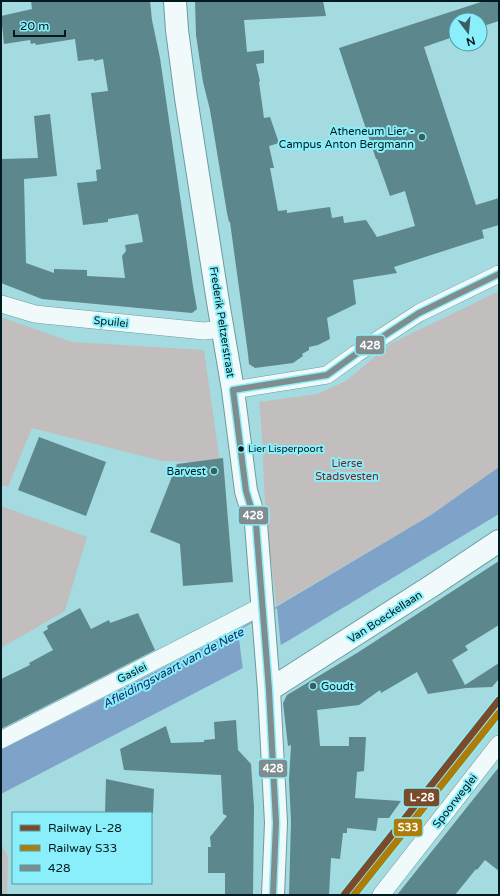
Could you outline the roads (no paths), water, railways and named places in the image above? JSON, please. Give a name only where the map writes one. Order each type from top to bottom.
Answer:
[{"type":"street","name":"Frederik Peltzerstraat","points":[[175,1],[177,30],[186,98],[233,390],[246,491],[256,524],[269,690],[276,823],[273,895]]},
{"type":"street","points":[[233,390],[327,375],[356,354],[419,313],[499,274]]},
{"type":"street","name":"Spuilei","points":[[1,304],[35,314],[204,331],[222,329]]},
{"type":"street","name":"Van Boeckellaan","points":[[269,690],[499,541]]},
{"type":"street","name":"Gaslei","points":[[1,740],[263,610]]},
{"type":"street","name":"Spoorweglei","points":[[381,895],[499,744]]},
{"type":"water","name":"Afleidingsvaart van de Nete","points":[[499,467],[499,514],[241,669],[1,794],[1,750],[234,632],[431,515]]},
{"type":"rail line","name":"L-28","points":[[344,895],[499,700]]},
{"type":"rail line","name":"S33","points":[[354,895],[499,713]]},
{"type":"place","name":"Atheneum Lier - Campus Anton Bergmann","points":[[422,137]]},
{"type":"place","name":"Lier Lisperpoort","points":[[241,449]]},
{"type":"place","name":"Barvest","points":[[214,471]]},
{"type":"place","name":"Goudt","points":[[313,686]]},
{"type":"park label","name":"Lierse Stadsvesten","points":[[347,469]]}]
